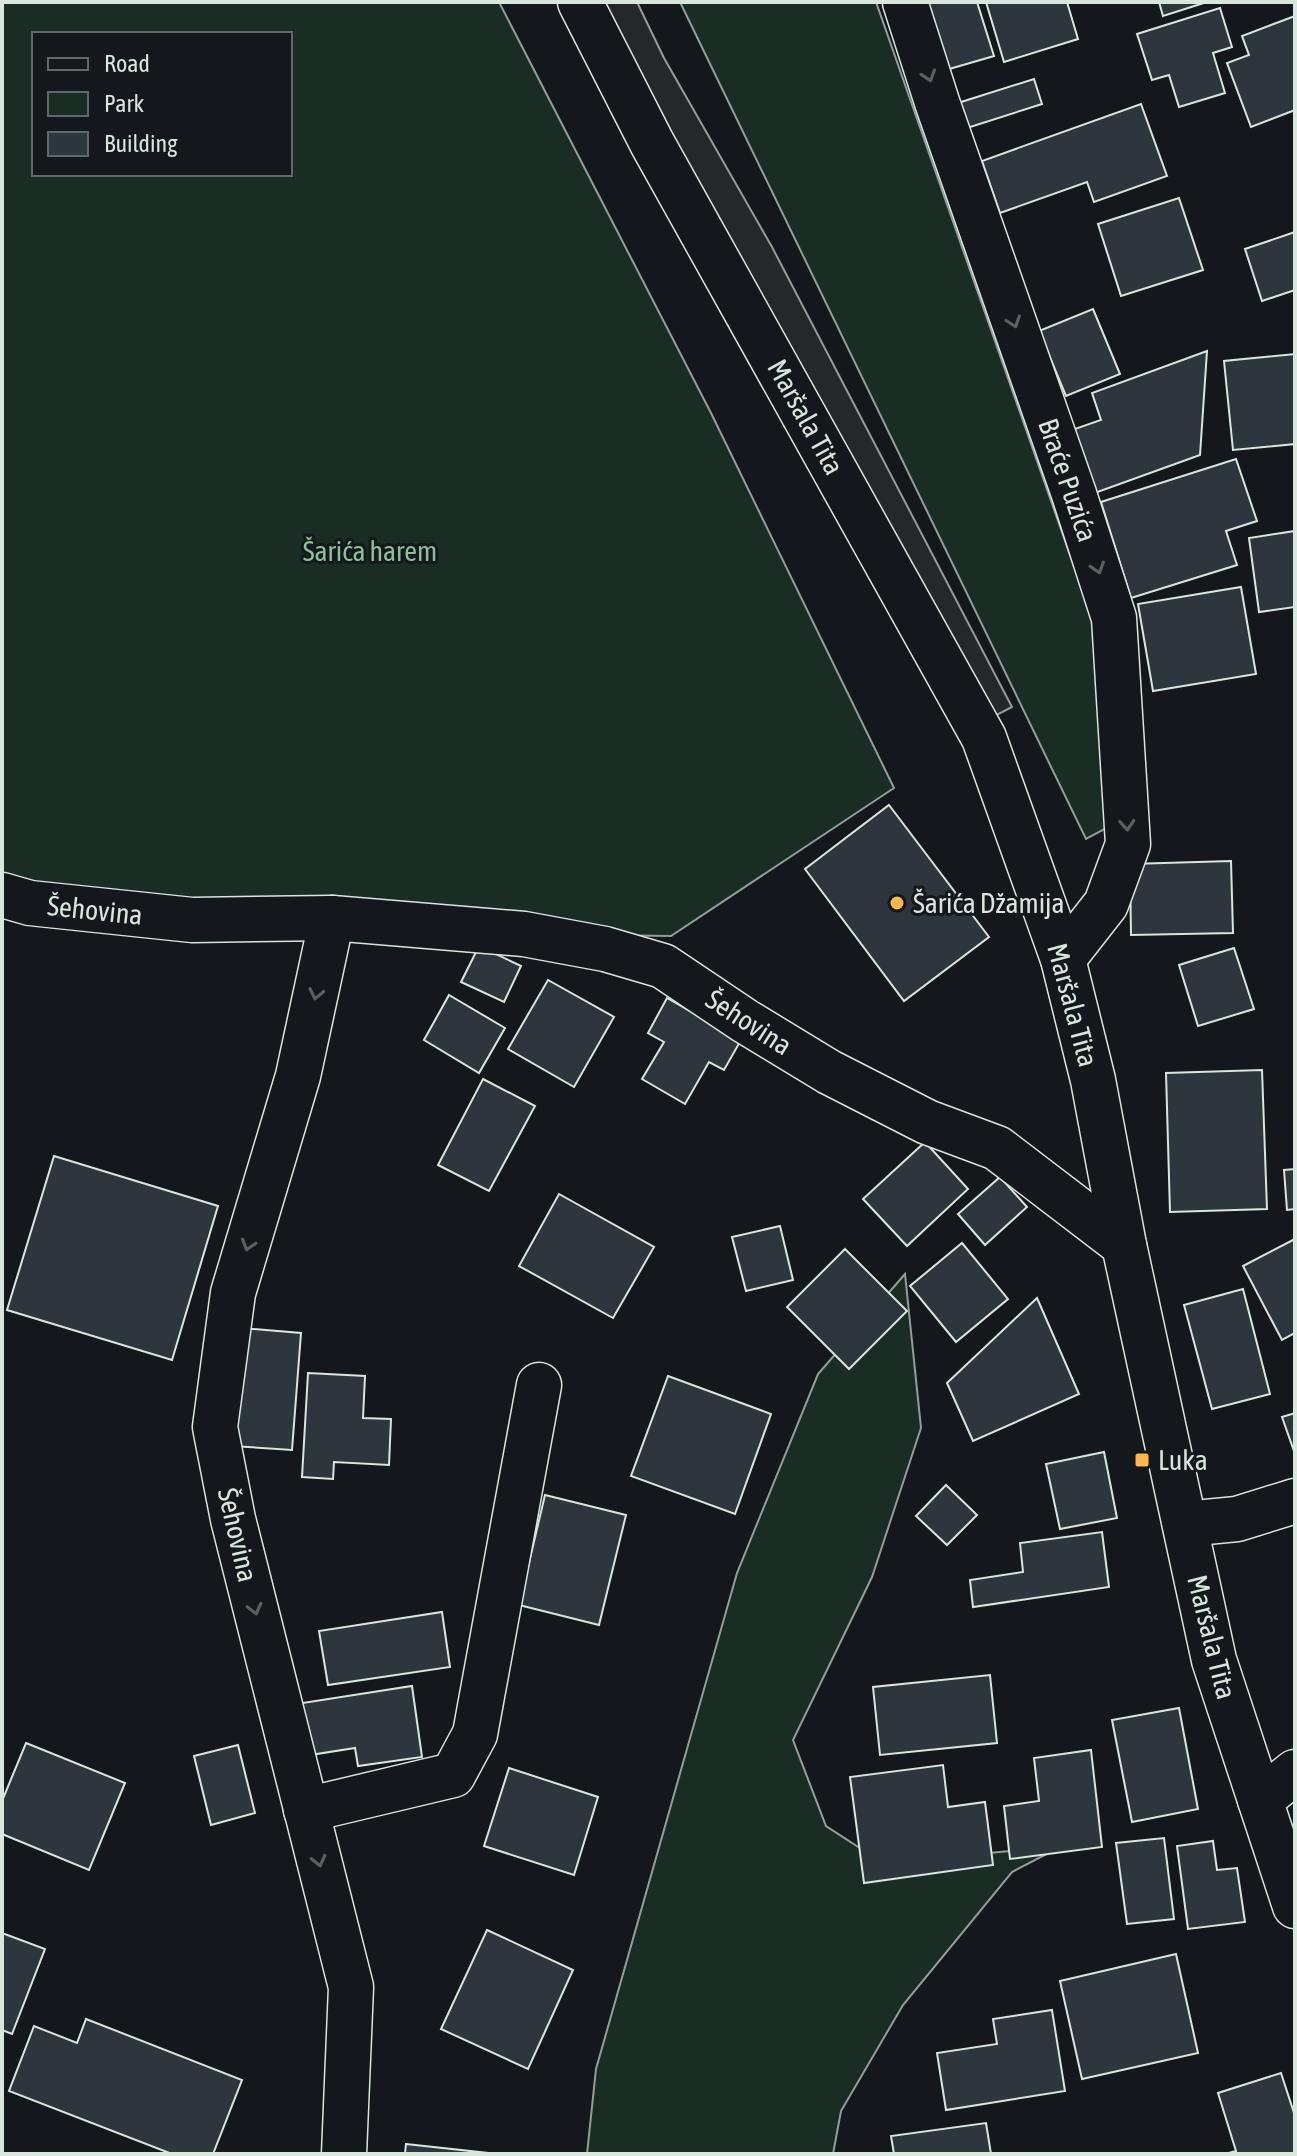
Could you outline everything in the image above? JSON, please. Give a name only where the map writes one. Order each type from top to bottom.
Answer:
[{"type":"street","name":"Maršala Tita","points":[[580,2],[652,143],[984,738],[1063,959],[1093,1080],[1124,1245],[1214,1660],[1295,1906]]},
{"type":"street","name":"Braće Puzića","points":[[905,2],[1114,618],[1128,844],[1106,904],[1063,959]]},
{"type":"street","name":"Šehovina","points":[[2,895],[30,903],[192,920],[332,918],[524,934],[605,949],[663,966],[829,1072],[927,1122],[997,1148],[1124,1245]]},
{"type":"street","name":"Šehovina","points":[[332,918],[298,1076],[233,1293],[215,1427],[233,1519],[351,1987],[344,2154]]},
{"type":"street","points":[[306,1810],[453,1775],[475,1734],[539,1385]]},
{"type":"street","points":[[1185,1524],[1237,1519],[1295,1501]]},
{"type":"street","points":[[1260,1800],[1295,1772]]},
{"type":"green space","name":"Šarića harem","points":[[2,2],[499,2],[711,413],[894,788],[671,936],[524,934],[2,898]]},
{"type":"green space","points":[[680,2],[876,2],[1070,555],[1092,596],[1116,823],[1086,839]]},
{"type":"green space","points":[[905,1274],[921,1428],[872,1577],[793,1740],[826,1826],[883,1863],[1062,1846],[1012,1872],[903,2005],[841,2111],[833,2154],[587,2154],[596,2069],[737,1573],[818,1374]]},
{"type":"shaded area","points":[[595,2],[637,2],[664,58],[772,247],[1012,707],[985,721]]},
{"type":"building","points":[[925,2],[977,2],[994,56],[939,72]]},
{"type":"building","points":[[986,2],[1067,2],[1078,39],[1004,62]]},
{"type":"building","points":[[1159,2],[1207,2],[1163,16]]},
{"type":"building","points":[[1220,8],[1232,47],[1213,53],[1225,93],[1179,107],[1169,75],[1152,80],[1137,34]]},
{"type":"building","points":[[1295,16],[1295,110],[1251,127],[1227,63],[1249,55],[1242,36]]},
{"type":"building","points":[[1034,79],[1042,104],[967,128],[958,103]]},
{"type":"building","points":[[1141,104],[1167,176],[1094,202],[1087,182],[1000,213],[982,161]]},
{"type":"building","points":[[1179,198],[1203,270],[1121,296],[1098,224]]},
{"type":"building","points":[[1295,232],[1295,290],[1262,301],[1245,249]]},
{"type":"building","points":[[1093,309],[1120,374],[1066,396],[1039,331]]},
{"type":"building","points":[[1207,351],[1200,455],[1092,494],[1069,431],[1101,420],[1092,393]]},
{"type":"building","points":[[1295,354],[1295,444],[1233,450],[1224,361]]},
{"type":"building","points":[[1236,459],[1257,521],[1226,531],[1237,565],[1131,598],[1101,502]]},
{"type":"building","points":[[1295,531],[1295,607],[1259,612],[1249,538]]},
{"type":"building","points":[[1241,587],[1256,674],[1153,691],[1138,604]]},
{"type":"building","name":"Šarića Džamija","points":[[889,805],[989,937],[904,1001],[805,869]]},
{"type":"building","points":[[1231,861],[1233,933],[1131,935],[1130,864]]},
{"type":"building","points":[[479,946],[521,966],[504,1002],[461,982]]},
{"type":"building","points":[[1234,948],[1254,1009],[1198,1026],[1179,965]]},
{"type":"building","points":[[548,980],[614,1017],[574,1087],[508,1049]]},
{"type":"building","points":[[449,995],[505,1028],[479,1073],[424,1040]]},
{"type":"building","points":[[667,998],[741,1040],[724,1070],[709,1062],[685,1104],[642,1079],[664,1042],[648,1033]]},
{"type":"building","points":[[1262,1070],[1267,1209],[1170,1212],[1166,1073]]},
{"type":"building","points":[[483,1079],[535,1106],[489,1191],[438,1165]]},
{"type":"building","points":[[925,1142],[968,1189],[907,1246],[863,1199]]},
{"type":"building","points":[[54,1156],[218,1206],[172,1360],[7,1310]]},
{"type":"building","points":[[1295,1169],[1295,1209],[1287,1210],[1284,1170]]},
{"type":"building","points":[[1000,1177],[1027,1207],[985,1245],[958,1214]]},
{"type":"building","points":[[559,1194],[654,1247],[613,1318],[519,1266]]},
{"type":"building","points":[[780,1226],[793,1280],[746,1291],[732,1237]]},
{"type":"building","points":[[1295,1239],[1295,1333],[1282,1340],[1243,1266]]},
{"type":"building","points":[[962,1243],[1008,1299],[956,1342],[910,1286]]},
{"type":"building","points":[[845,1249],[907,1311],[849,1369],[787,1307]]},
{"type":"building","points":[[1243,1289],[1270,1394],[1212,1409],[1184,1305]]},
{"type":"building","points":[[1037,1298],[1079,1394],[973,1441],[947,1383]]},
{"type":"building","points":[[242,1328],[301,1333],[292,1450],[232,1446]]},
{"type":"building","points":[[308,1373],[365,1376],[363,1418],[391,1419],[389,1465],[334,1462],[333,1479],[302,1477]]},
{"type":"building","points":[[668,1376],[771,1414],[735,1514],[631,1476]]},
{"type":"building","points":[[1295,1413],[1295,1454],[1282,1417]]},
{"type":"building","points":[[1104,1452],[1117,1518],[1060,1529],[1046,1464]]},
{"type":"building","points":[[946,1485],[977,1515],[947,1545],[916,1516]]},
{"type":"building","points":[[545,1495],[626,1515],[599,1625],[519,1605]]},
{"type":"building","points":[[1102,1532],[1109,1587],[973,1607],[970,1580],[1023,1572],[1020,1543]]},
{"type":"building","points":[[442,1612],[450,1667],[328,1685],[319,1631]]},
{"type":"building","points":[[990,1675],[997,1743],[880,1755],[873,1687]]},
{"type":"building","points":[[412,1686],[422,1757],[358,1766],[355,1748],[304,1756],[296,1704]]},
{"type":"building","points":[[1179,1708],[1198,1809],[1132,1822],[1112,1720]]},
{"type":"building","points":[[26,1743],[125,1783],[89,1870],[2,1834],[2,1801]]},
{"type":"building","points":[[238,1745],[255,1813],[211,1825],[194,1756]]},
{"type":"building","points":[[1091,1750],[1102,1847],[1010,1859],[1004,1806],[1039,1801],[1034,1758]]},
{"type":"building","points":[[943,1765],[948,1807],[985,1802],[993,1865],[864,1883],[850,1777]]},
{"type":"building","points":[[509,1768],[598,1797],[574,1875],[484,1846]]},
{"type":"building","points":[[1164,1838],[1174,1919],[1127,1924],[1116,1843]]},
{"type":"building","points":[[1213,1841],[1217,1870],[1237,1868],[1245,1922],[1188,1929],[1177,1846]]},
{"type":"building","points":[[487,1930],[573,1970],[528,2069],[441,2029]]},
{"type":"building","points":[[2,1933],[45,1949],[12,2034],[2,2030]]},
{"type":"building","points":[[1176,1954],[1198,2053],[1082,2079],[1060,1981]]},
{"type":"building","points":[[1052,2010],[1065,2091],[946,2110],[937,2053],[997,2044],[993,2019]]},
{"type":"building","points":[[86,2019],[242,2080],[213,2154],[172,2154],[9,2091],[34,2026],[77,2043]]},
{"type":"building","points":[[1281,2073],[1295,2116],[1295,2154],[1225,2154],[1236,2151],[1218,2093]]},
{"type":"building","points":[[986,2123],[991,2154],[894,2154],[891,2136]]},
{"type":"building","points":[[406,2144],[488,2153],[488,2154],[405,2154]]},
{"type":"place","name":"Šarića Džamija","points":[[897,903]]},
{"type":"place","name":"Luka","points":[[1142,1460]]}]
